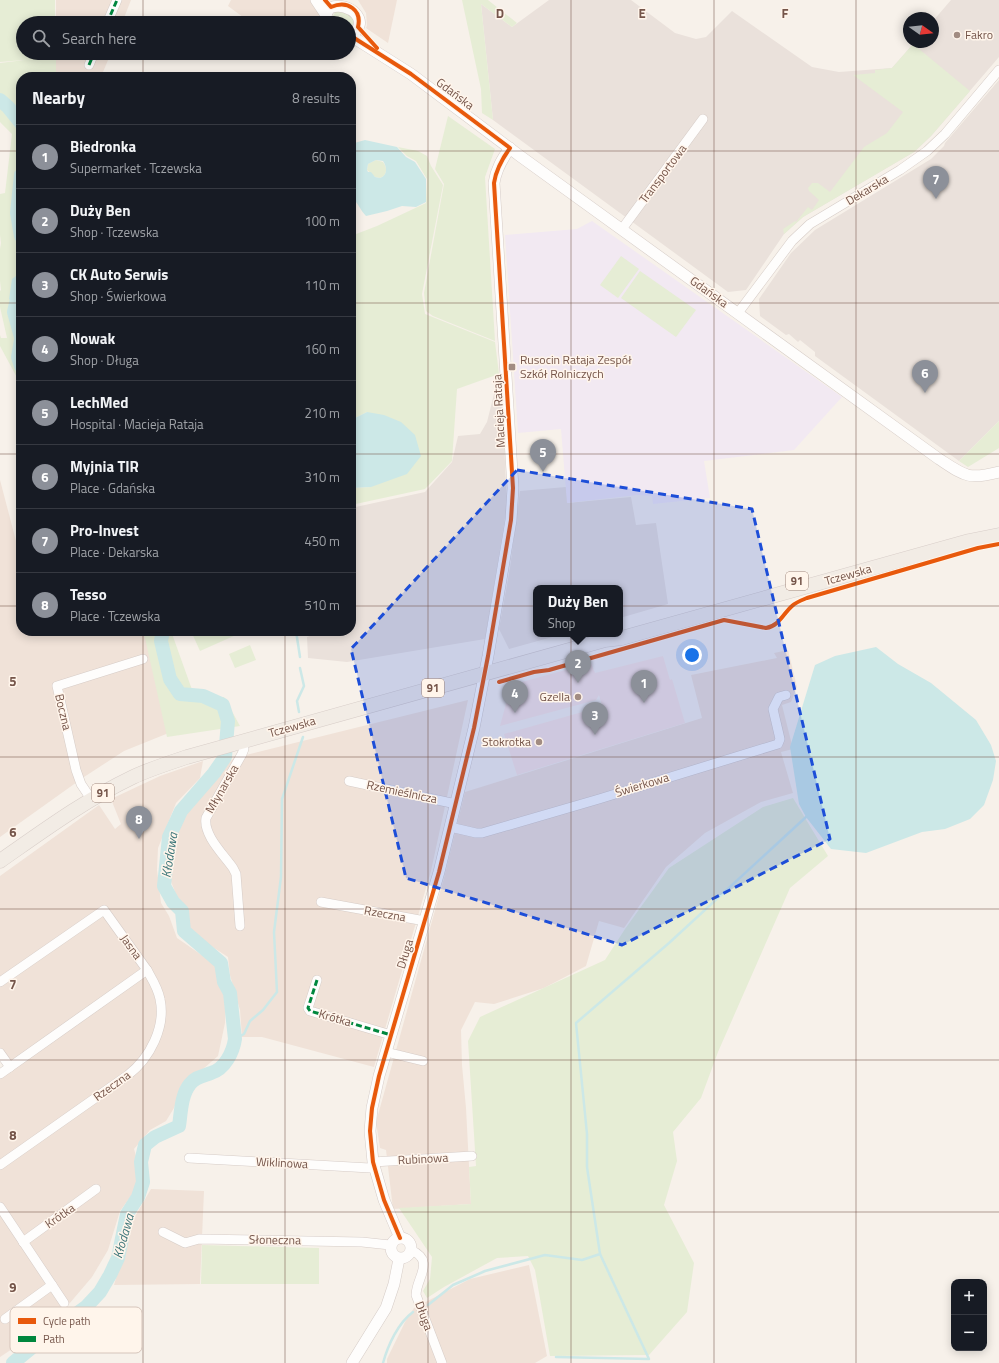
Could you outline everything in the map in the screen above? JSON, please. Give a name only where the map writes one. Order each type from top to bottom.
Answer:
[{"type":"main road","name":"Tczewska","points":[[623,631],[941,540],[999,527]]},
{"type":"main road","name":"Tczewska","points":[[0,861],[91,799],[133,777],[152,769],[217,748],[485,674],[610,637],[622,638],[969,541],[999,535]]},
{"type":"street","points":[[110,16],[117,0]]},
{"type":"street","points":[[316,0],[336,7],[355,8],[359,14],[360,21],[356,29]]},
{"type":"street","name":"Gdańska","points":[[358,27],[387,58]]},
{"type":"street","name":"Gdańska","points":[[356,40],[411,74],[510,148],[955,470],[962,474],[975,477],[981,477],[999,472]]},
{"type":"street","points":[[89,65],[91,60]]},
{"type":"street","name":"Dekarska","points":[[738,313],[792,241],[801,232],[810,224],[894,174],[927,151],[946,134],[999,70]]},
{"type":"street","name":"Transportowa","points":[[622,229],[703,119]]},
{"type":"street","name":"Macieja Rataja","points":[[485,674],[511,520],[513,498],[494,183],[498,167],[510,148]]},
{"type":"street","name":"Boczna","points":[[91,799],[81,784],[76,770],[57,686],[143,659]]},
{"type":"street","name":"Długa","points":[[442,1363],[416,1295],[416,1288],[422,1276],[423,1262],[417,1252],[411,1250],[410,1243],[404,1238],[400,1238],[398,1230],[384,1200],[374,1164],[370,1131],[372,1108],[386,1052],[439,872],[474,728],[485,674]]},
{"type":"street","name":"Świerkowa","points":[[450,827],[482,833],[778,744],[780,739],[774,709],[779,697],[786,695]]},
{"type":"street","name":"Młynarska","points":[[238,742],[244,749],[242,754],[206,818],[205,823],[208,833],[236,874],[240,926]]},
{"type":"street","name":"Rzemieślnicza","points":[[349,781],[456,804]]},
{"type":"street","name":"Rzeczna","points":[[322,902],[425,921]]},
{"type":"street","name":"Jasna","points":[[0,982],[104,910],[147,970],[0,1074]]},
{"type":"street","name":"Rzeczna","points":[[0,1165],[128,1076],[143,1061],[153,1044],[159,1027],[162,1011],[157,989],[147,970]]},
{"type":"street","name":"Krótka","points":[[317,980],[308,1008],[310,1011],[391,1034]]},
{"type":"street","points":[[386,1052],[423,1060]]},
{"type":"street","points":[[0,1053],[10,1067]]},
{"type":"street","name":"Rubinowa","points":[[374,1164],[472,1156]]},
{"type":"street","name":"Wiklinowa","points":[[189,1158],[370,1168],[374,1164]]},
{"type":"street","name":"Krótka","points":[[23,1242],[96,1190]]},
{"type":"street","points":[[1,1212],[64,1303]]},
{"type":"street","name":"Słoneczna","points":[[163,1232],[185,1243],[199,1239],[362,1242],[390,1245]]},
{"type":"street","points":[[400,1238],[396,1239],[390,1245],[392,1254],[399,1259],[407,1257],[411,1250]]},
{"type":"street","points":[[352,1363],[386,1308],[394,1284],[399,1259]]},
{"type":"street","points":[[22,1307],[52,1285]]},
{"type":"street","points":[[5,1319],[10,1315]]},
{"type":"highlighted area","points":[[517,470],[752,509],[830,839],[622,945],[406,878],[351,649]]},
{"type":"shaded area","points":[[56,0],[131,0],[125,16],[56,16]]},
{"type":"shaded area","points":[[231,0],[311,0],[319,14],[319,16],[242,16],[228,6]]},
{"type":"shaded area","points":[[358,0],[397,0],[388,43],[366,28],[366,13]]},
{"type":"shaded area","points":[[549,0],[631,0],[675,33],[696,39],[706,37],[732,11],[812,67],[839,72],[892,68],[910,48],[939,48],[939,14],[951,0],[999,0],[999,57],[931,136],[914,152],[803,217],[784,234],[746,290],[728,292],[493,120],[481,4],[512,27]]},
{"type":"shaded area","points":[[56,60],[108,60],[103,72],[56,72]]},
{"type":"shaded area","points":[[999,80],[999,421],[959,461],[815,356],[815,352],[800,340],[798,342],[789,334],[786,335],[760,316],[759,299],[791,253],[815,230],[931,159],[944,146]]},
{"type":"shaded area","points":[[592,221],[842,397],[794,450],[704,461],[710,498],[653,504],[652,496],[637,495],[567,503],[561,429],[518,433],[505,235],[577,229]]},
{"type":"shaded area","points":[[495,390],[502,395],[507,506],[485,639],[347,662],[308,658],[307,637],[356,636],[356,507],[425,492],[452,462],[458,436],[480,434],[487,422]]},
{"type":"shaded area","points":[[0,480],[16,541],[16,636],[145,636],[181,728],[124,751],[84,777],[0,837]]},
{"type":"shaded area","points":[[566,487],[568,503],[631,497],[636,525],[656,523],[668,604],[623,617],[623,585],[533,585],[533,637],[552,637],[509,649],[499,629],[510,568],[520,491]]},
{"type":"shaded area","points":[[788,650],[797,687],[791,702],[782,705],[793,749],[781,752],[793,793],[761,802],[705,833],[666,867],[624,928],[599,921],[586,966],[544,988],[494,1004],[475,1002],[461,1030],[471,1204],[393,1209],[386,1150],[380,1148],[376,1122],[444,878],[465,792],[702,718],[691,675],[777,658],[774,653]]},
{"type":"shaded area","points":[[663,656],[670,680],[672,679],[685,723],[517,775],[504,734],[593,709],[603,709],[599,695],[596,700],[500,726],[511,685],[591,663],[595,673]]},
{"type":"shaded area","points":[[468,700],[431,871],[374,1067],[262,1037],[242,1037],[240,1010],[230,975],[228,957],[191,933],[170,879],[179,826],[201,789],[234,758]]},
{"type":"shaded area","points":[[203,761],[200,778],[176,803],[158,848],[157,870],[161,903],[169,916],[177,938],[216,965],[226,999],[225,1023],[218,1056],[181,1088],[174,1108],[166,1121],[150,1130],[134,1149],[138,1164],[139,1180],[133,1193],[120,1211],[108,1250],[92,1277],[65,1307],[10,1307],[10,1350],[0,1357],[0,1078],[13,1069],[0,1049],[0,876],[99,805],[115,829],[121,824],[111,799],[160,776]]},
{"type":"shaded area","points":[[151,1189],[204,1191],[200,1284],[114,1285],[134,1218]]},
{"type":"shaded area","points":[[529,1265],[547,1356],[535,1363],[387,1363],[387,1359],[405,1322],[414,1308],[470,1279]]},
{"type":"green space","points":[[0,0],[55,0],[55,16],[16,16],[16,60],[24,60],[0,62]]},
{"type":"green space","points":[[462,0],[488,0],[517,23],[512,27],[481,4],[493,120],[482,113],[481,89]]},
{"type":"green space","points":[[346,10],[351,16],[333,16],[336,11]]},
{"type":"green space","points":[[910,48],[918,48],[970,91],[931,136],[914,152],[803,217],[784,234],[783,229],[795,221],[796,222],[808,207],[812,210],[819,200],[809,191],[808,188],[812,183],[818,183],[830,192],[864,147],[887,133],[903,112],[853,75],[875,73],[875,70],[892,68]]},
{"type":"green space","points":[[24,60],[56,60],[56,72],[16,72],[16,376],[0,346],[0,335],[1,338],[7,338],[0,307],[0,194],[5,193],[12,134],[0,122],[0,63]]},
{"type":"green space","points":[[448,116],[495,149],[485,177],[495,341],[433,316],[426,311],[424,293],[444,184],[435,169]]},
{"type":"green space","points":[[398,147],[418,151],[427,156],[431,166],[443,185],[422,294],[425,314],[495,342],[499,374],[457,389],[452,461],[425,489],[356,504],[356,488],[371,487],[367,412],[356,418],[356,234],[426,203],[427,179],[416,161],[407,156]]},
{"type":"green space","points":[[376,160],[383,162],[386,168],[386,173],[380,178],[375,177],[367,170],[368,164]]},
{"type":"green space","points":[[621,256],[639,269],[618,298],[600,285]]},
{"type":"green space","points":[[640,271],[696,310],[676,337],[621,298]]},
{"type":"green space","points":[[999,421],[999,448],[968,467],[959,461]]},
{"type":"green space","points":[[144,636],[173,636],[195,698],[224,697],[240,726],[167,737]]},
{"type":"green space","points":[[193,636],[234,636],[200,651]]},
{"type":"green space","points":[[250,645],[256,660],[235,668],[229,654]]},
{"type":"green space","points":[[793,798],[828,856],[790,888],[718,1052],[701,1098],[673,1132],[677,1161],[664,1205],[694,1263],[687,1312],[649,1355],[550,1356],[535,1270],[528,1256],[497,1258],[427,1298],[423,1291],[430,1279],[432,1257],[399,1208],[471,1204],[469,1167],[476,1166],[468,1041],[480,1017],[605,960],[625,929],[669,868],[763,807]]},
{"type":"green space","points":[[202,1245],[319,1248],[319,1284],[201,1284]]},
{"type":"water","points":[[365,140],[397,147],[406,157],[415,162],[426,179],[426,202],[416,207],[402,206],[366,216],[356,202],[356,143]],"holes":[[[376,160],[383,161],[386,173],[380,178],[375,177],[367,170],[368,164]]]},
{"type":"water","points":[[16,276],[16,306],[9,299],[12,279]]},
{"type":"water","points":[[367,412],[384,415],[401,422],[415,435],[421,456],[407,474],[371,487],[356,488],[356,418]]},
{"type":"water","points":[[876,647],[898,664],[931,683],[976,720],[991,745],[996,761],[993,780],[984,805],[970,819],[945,829],[922,832],[866,853],[831,849],[806,817],[799,804],[790,747],[815,665],[835,656]]},
{"type":"waterway","name":"Kłodawa","points":[[0,100],[16,117]]},
{"type":"waterway","name":"Kłodawa","points":[[16,304],[14,312],[16,319]]},
{"type":"waterway","name":"Kłodawa","points":[[86,1307],[100,1292],[118,1258],[127,1214],[138,1197],[143,1182],[141,1162],[145,1145],[155,1137],[179,1126],[182,1104],[187,1088],[194,1080],[216,1071],[224,1064],[228,1059],[235,1039],[230,993],[224,982],[221,963],[184,931],[182,911],[173,902],[164,886],[169,837],[181,811],[214,773],[225,757],[228,721],[223,705],[203,696],[180,694],[170,679],[161,641],[162,636]]},
{"type":"waterway","name":"Kłodawa","points":[[297,636],[300,657]]},
{"type":"waterway","name":"Kłodawa","points":[[299,712],[297,701],[304,686],[300,668]]},
{"type":"waterway","name":"Kłodawa","points":[[235,1039],[244,1034],[250,1021],[263,1010],[277,992],[274,932],[281,877],[282,799],[303,737]]},
{"type":"waterway","points":[[428,1305],[453,1285],[485,1271],[545,1255],[582,1260],[600,1254],[587,1167],[587,1134],[576,1023],[669,943],[806,817]]},
{"type":"waterway","points":[[556,1357],[649,1359],[600,1254]]},
{"type":"waterway","points":[[383,1363],[398,1328],[413,1312]]},
{"type":"waterway","name":"Kłodawa","points":[[13,1363],[25,1353]]},
{"type":"marked path","points":[[110,16],[117,0]]},
{"type":"marked path","points":[[89,65],[91,60]]},
{"type":"marked path","points":[[317,980],[308,1008],[310,1011],[391,1035]]},
{"type":"cycle path","points":[[325,0],[331,7],[343,5],[356,11],[359,21],[358,27],[377,48]]},
{"type":"cycle path","points":[[356,39],[411,74],[510,148],[500,164],[494,183],[513,488],[511,520],[474,728],[439,872],[379,1076],[372,1108],[370,1131],[373,1162],[384,1200],[400,1238]]},
{"type":"cycle path","points":[[499,682],[534,672],[549,670],[724,620],[766,628],[770,627],[778,622],[789,609],[799,601],[807,598],[978,548],[999,544]]},
{"type":"place","name":"Fakro","points":[[957,35]]},
{"type":"place","name":"Pro-Invest","points":[[936,199]]},
{"type":"place","name":"Rusocin Rataja Zespół Szkół Rolniczych","points":[[512,367]]},
{"type":"place","name":"Myjnia TIR","points":[[925,393]]},
{"type":"place","name":"LechMed","points":[[543,472]]},
{"type":"place","name":"Duży Ben","points":[[578,683]]},
{"type":"place","name":"Gzella","points":[[578,697]]},
{"type":"place","name":"Biedronka","points":[[644,703]]},
{"type":"place","name":"Nowak","points":[[515,713]]},
{"type":"place","name":"CK Auto Serwis","points":[[595,735]]},
{"type":"place","name":"Stokrotka","points":[[539,742]]},
{"type":"place","name":"Tesso","points":[[139,839]]}]
